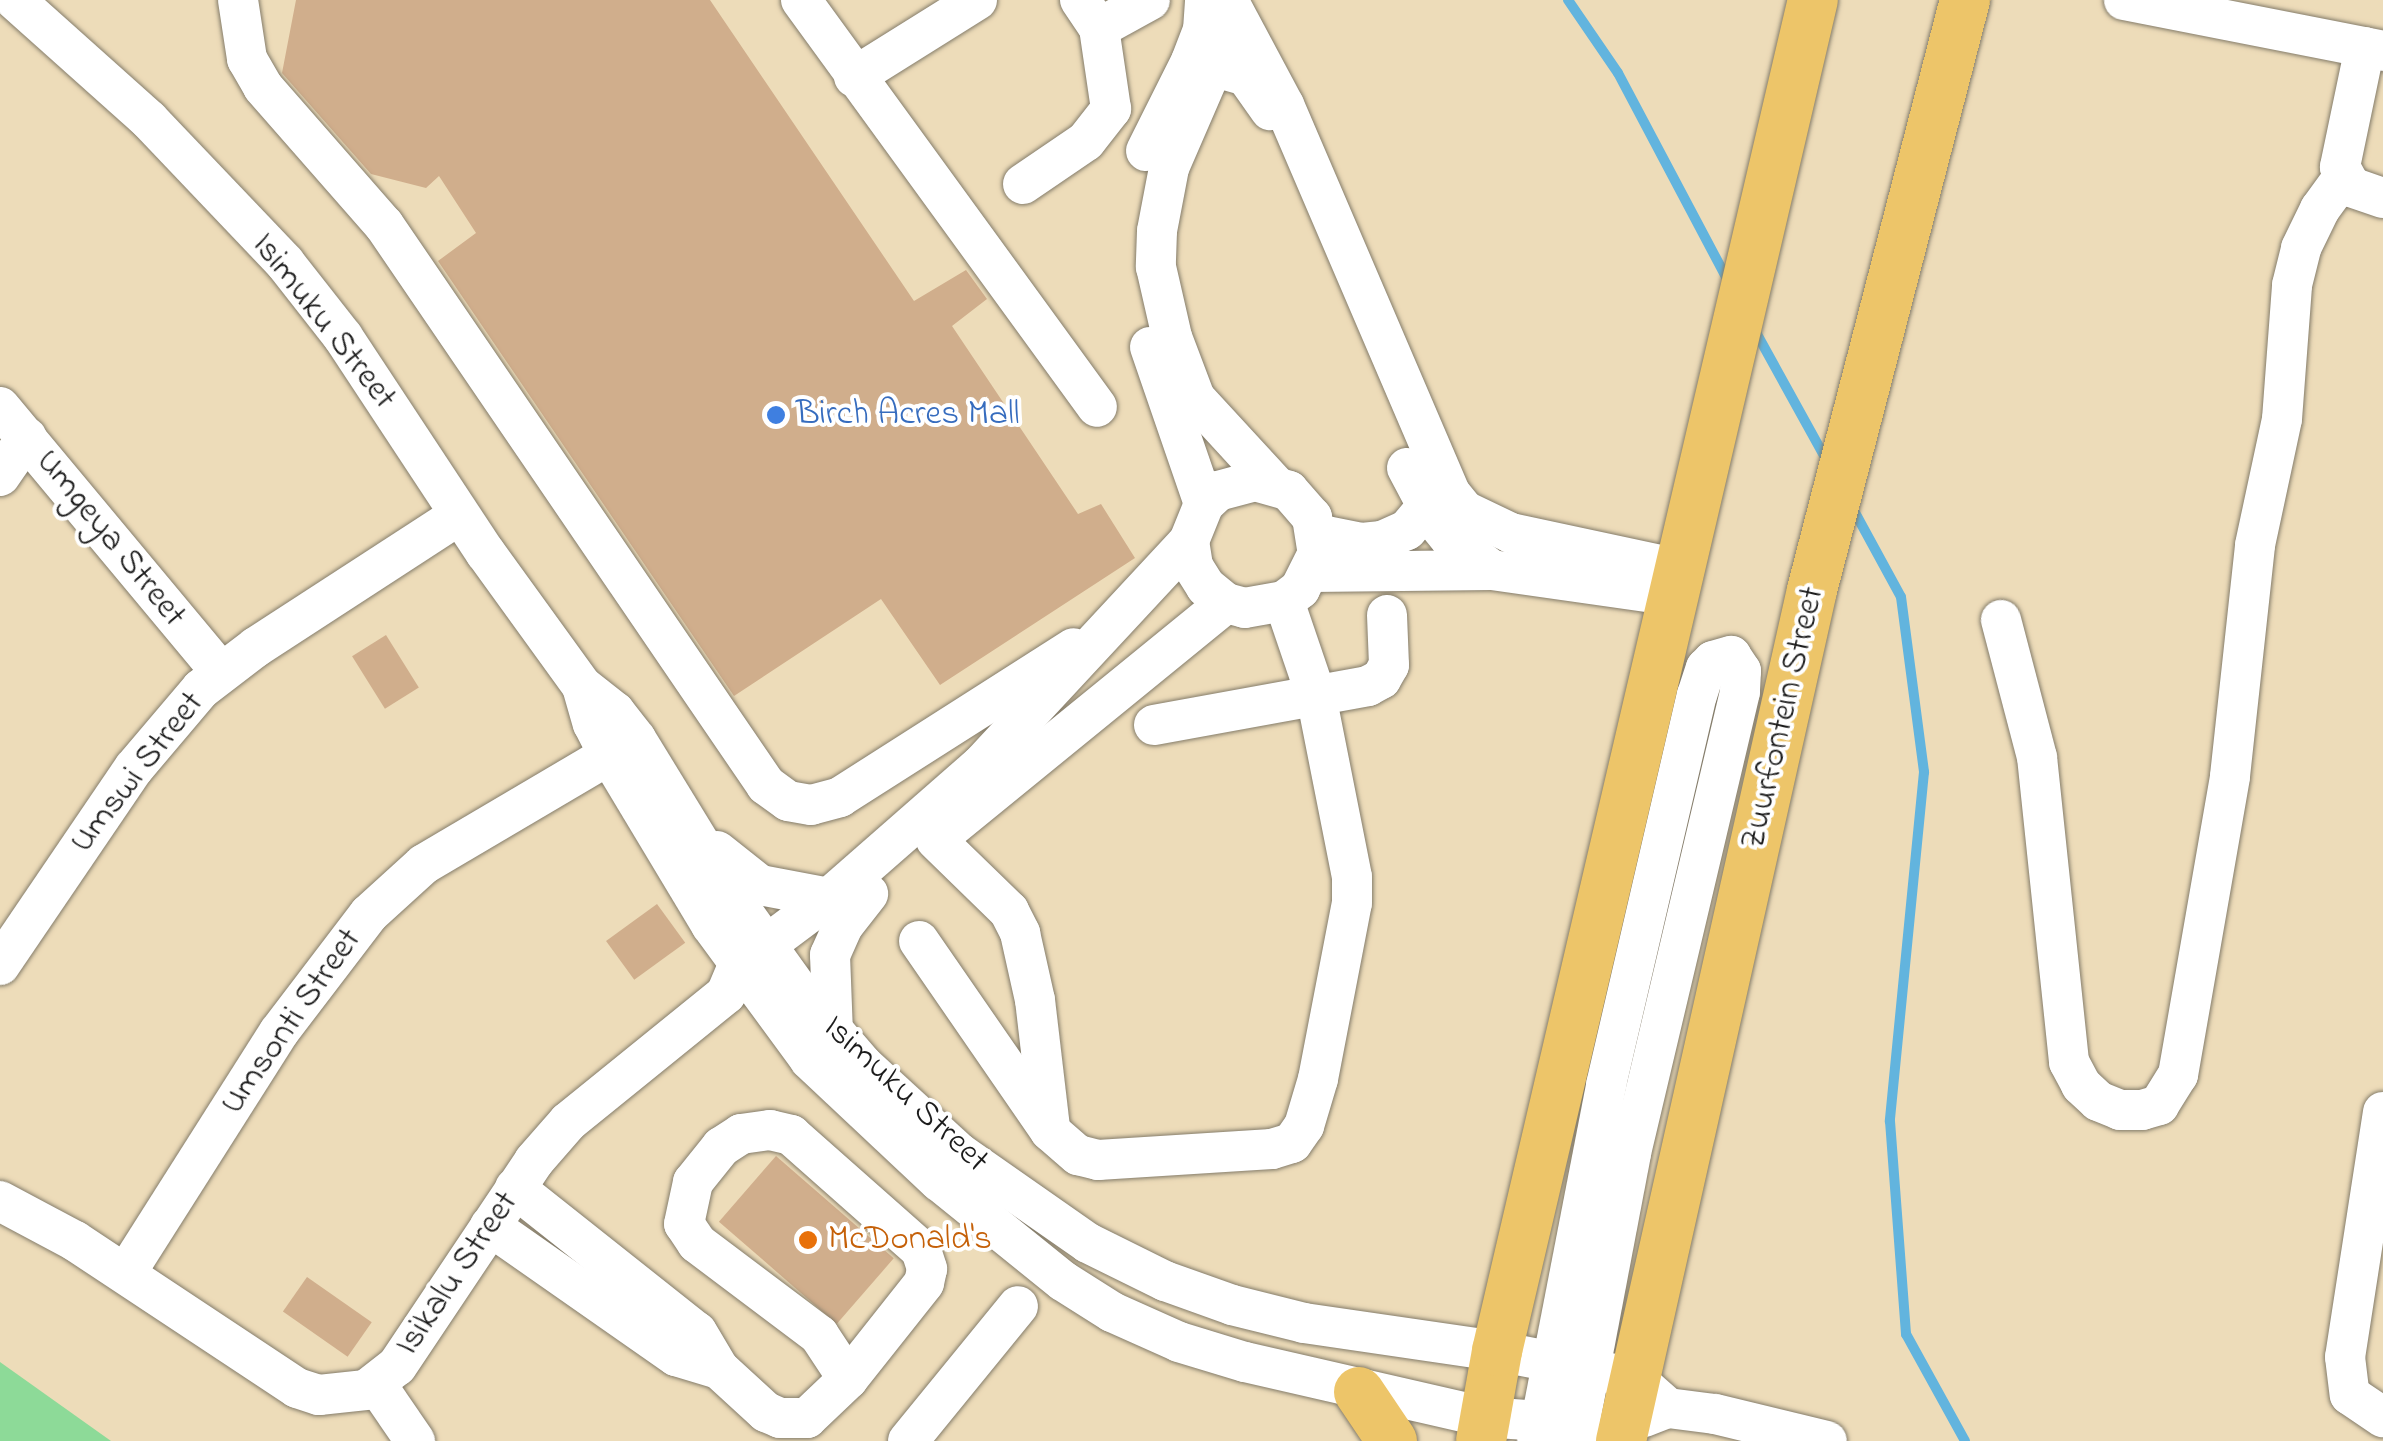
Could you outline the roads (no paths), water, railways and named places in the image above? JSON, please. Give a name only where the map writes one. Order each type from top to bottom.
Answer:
[{"type":"main road","points":[[1483,1429],[1497,1351],[1676,582],[1756,258],[1813,0]]},
{"type":"main road","name":"Zuurfontein Street","points":[[1597,1416],[1965,0]]},
{"type":"main road","points":[[1358,1392],[1392,1441]]},
{"type":"street","name":"Isimuku Street","points":[[16,0],[149,120],[285,263],[343,337],[459,515],[582,686],[593,724],[622,747],[695,831],[754,973],[833,1032],[959,1152],[1088,1243],[1165,1281],[1232,1305],[1304,1323],[1551,1361],[1597,1416]]},
{"type":"street","points":[[238,0],[247,59],[263,86],[384,225],[766,785],[788,801],[812,805],[840,797],[1121,618]]},
{"type":"street","points":[[854,77],[977,0]]},
{"type":"street","points":[[1023,184],[1086,141],[1111,109],[1090,14],[1150,0]]},
{"type":"street","points":[[2124,0],[2374,49],[2340,151],[2343,178],[2351,186],[2383,198]]},
{"type":"street","points":[[1221,1],[1216,67],[1169,168],[1157,231],[1156,267],[1177,354],[1195,398],[1274,484],[1303,502],[1315,553]]},
{"type":"street","points":[[1204,504],[1152,357],[1140,304],[1137,227],[1144,156],[1192,61],[1203,30],[1221,1]]},
{"type":"street","points":[[1221,1],[1284,105],[1450,494],[1465,511],[1511,533],[1676,582]]},
{"type":"street","points":[[814,5],[854,77],[1097,407]]},
{"type":"street","points":[[1216,67],[1246,76],[1264,97],[1426,507],[1451,540],[1492,570]]},
{"type":"street","points":[[2002,620],[2037,757],[2069,1062],[2081,1085],[2098,1101],[2142,1110],[2159,1105],[2178,1075],[2230,776],[2254,545],[2282,419],[2292,285],[2313,222],[2343,178]]},
{"type":"street","name":"Umgeya Street","points":[[0,407],[220,672]]},
{"type":"street","points":[[0,476],[27,437]]},
{"type":"street","points":[[833,1032],[830,955],[843,926],[848,896],[981,765],[1121,618],[1189,542],[1204,504],[1236,483],[1274,484]]},
{"type":"street","points":[[1189,542],[1193,566],[1206,587],[1226,603],[1255,608],[1284,601],[1315,553],[1382,542],[1407,530],[1426,507]]},
{"type":"street","name":"Umswi Street","points":[[0,965],[134,768],[220,672],[459,515]]},
{"type":"street","points":[[1315,553],[1676,582]]},
{"type":"street","points":[[919,941],[1050,1131],[1078,1155],[1098,1160],[1272,1150],[1292,1143],[1304,1126],[1318,1080],[1352,903],[1350,852],[1316,695],[1284,601]]},
{"type":"street","points":[[695,831],[760,885],[848,896],[936,840],[1226,603]]},
{"type":"street","points":[[1154,726],[1368,686],[1381,679],[1388,665],[1386,614]]},
{"type":"street","points":[[1597,1416],[1631,1154],[1740,692],[1741,671],[1731,656],[1713,660],[1697,694],[1606,1085],[1551,1361],[1597,1416],[1745,1418],[1802,1438]]},
{"type":"street","name":"Isimuku Street","points":[[622,747],[754,973],[842,1093],[1004,1236],[1112,1312],[1245,1362],[1483,1429],[1597,1416]]},
{"type":"street","name":"Umsonti Street","points":[[126,1273],[279,1032],[369,914],[424,864],[622,747]]},
{"type":"street","points":[[936,840],[1001,902],[1020,933],[1035,1000],[1050,1131]]},
{"type":"street","name":"Isikalu Street","points":[[0,1201],[126,1273],[297,1388],[341,1395],[376,1384],[397,1366],[516,1188],[568,1122],[848,896]]},
{"type":"street","points":[[2383,1112],[2345,1357],[2350,1395],[2383,1416]]},
{"type":"street","points":[[516,1188],[697,1332],[719,1370],[766,1412],[813,1429],[924,1284],[927,1269],[921,1250],[791,1135],[770,1130],[741,1134],[721,1147],[693,1182],[684,1224],[697,1243],[819,1335],[848,1379]]},
{"type":"street","points":[[490,1226],[676,1356],[719,1370]]},
{"type":"street","points":[[908,1441],[1018,1306]]},
{"type":"street","points":[[819,1335],[884,1334]]},
{"type":"street","points":[[376,1384],[415,1441]]},
{"type":"waterway","points":[[1568,0],[1618,73],[1728,281]]},
{"type":"waterway","points":[[1753,327],[1827,461]]},
{"type":"waterway","points":[[1852,507],[1901,597],[1924,772],[1890,1121],[1906,1334],[1965,1441]]},
{"type":"place","name":"Birch Acres Mall","points":[[776,415]]},
{"type":"place","name":"McDonald's","points":[[808,1240]]}]
